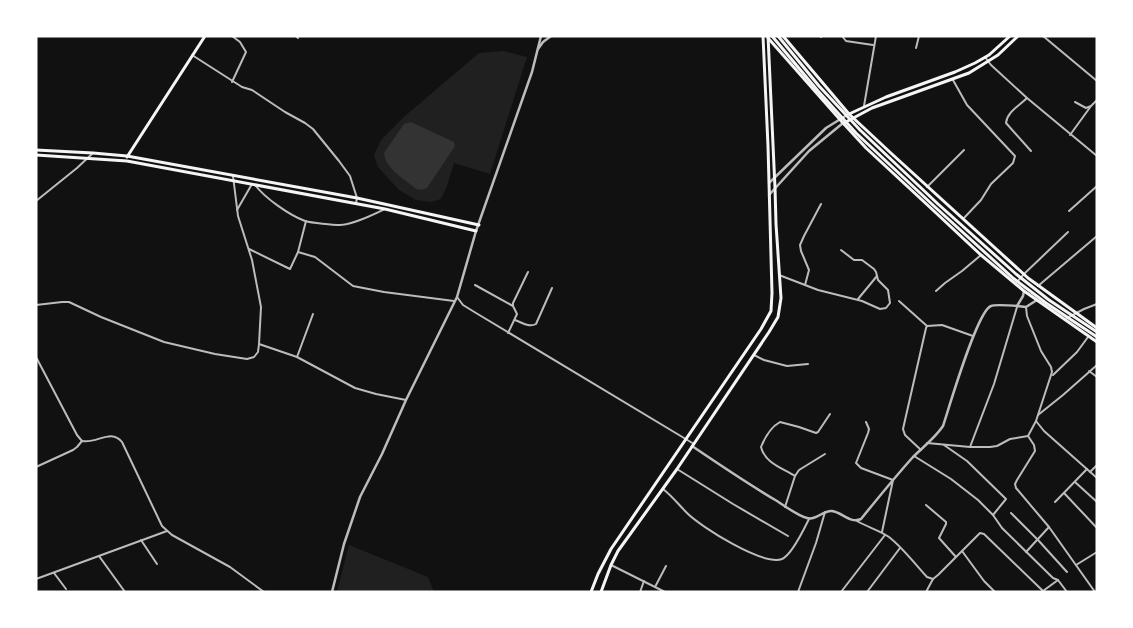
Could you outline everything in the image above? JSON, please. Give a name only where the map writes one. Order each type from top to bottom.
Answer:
[{"type":"main road","points":[[126,162],[127,156],[205,36]]},
{"type":"main road","points":[[591,592],[600,568],[611,549],[761,329],[771,311],[769,183],[762,36]]},
{"type":"main road","points":[[767,36],[866,148],[981,255],[1030,296],[1097,342]]},
{"type":"main road","points":[[601,592],[618,551],[677,469],[778,317],[781,298],[767,36]]},
{"type":"main road","points":[[772,36],[856,133],[928,200],[1013,278],[1097,337]]},
{"type":"main road","points":[[778,36],[860,130],[918,185],[1016,274],[1049,300],[1097,332]]},
{"type":"main road","points":[[783,36],[849,114],[927,187],[1038,286],[1097,328]]},
{"type":"main road","points":[[849,114],[864,106],[975,63],[1010,36]]},
{"type":"main road","points":[[843,123],[872,108],[969,73],[989,61],[1018,36]]},
{"type":"main road","points":[[36,150],[127,156],[233,178],[253,184],[385,209],[476,231]]},
{"type":"main road","points":[[36,155],[126,162],[233,178],[357,198],[479,225]]},
{"type":"street","points":[[232,36],[240,42],[246,52],[232,82]]},
{"type":"street","points":[[332,592],[344,544],[360,497],[457,297],[476,231],[532,72],[541,36]]},
{"type":"street","points":[[538,50],[551,36]]},
{"type":"street","points":[[842,36],[846,42],[874,44]]},
{"type":"street","points":[[864,106],[876,36]]},
{"type":"street","points":[[916,48],[918,36]]},
{"type":"street","points":[[1043,36],[1097,81]]},
{"type":"street","points":[[192,55],[232,82],[252,90],[314,129],[350,176],[357,198],[355,204]]},
{"type":"street","points":[[985,57],[1027,98],[1097,156]]},
{"type":"street","points":[[953,80],[967,106],[1015,156],[1013,162],[991,184],[981,200],[963,219]]},
{"type":"street","points":[[1027,98],[1008,115],[1006,123],[1031,151]]},
{"type":"street","points":[[1070,135],[1097,100]]},
{"type":"street","points":[[1075,102],[1086,108],[1091,106]]},
{"type":"street","points":[[769,183],[826,128],[849,114]]},
{"type":"street","points":[[769,195],[809,151],[843,123]]},
{"type":"street","points":[[927,187],[964,150]]},
{"type":"street","points":[[36,202],[93,153]]},
{"type":"street","points":[[36,305],[69,302],[101,318],[164,342],[247,359],[254,357],[258,352],[260,344],[262,307],[252,260],[238,216],[233,178]]},
{"type":"street","points":[[237,210],[253,184],[268,198],[306,221],[342,225],[367,218],[385,209]]},
{"type":"street","points":[[1069,212],[1097,186]]},
{"type":"street","points":[[805,285],[809,270],[800,245],[821,204]]},
{"type":"street","points":[[248,249],[290,269],[298,252],[306,221]]},
{"type":"street","points":[[1016,284],[1068,232]]},
{"type":"street","points":[[1030,296],[1038,286],[1097,236]]},
{"type":"street","points":[[779,275],[827,293],[858,300],[883,310],[889,306],[888,290],[878,280],[874,269],[864,262],[854,260],[842,250]]},
{"type":"street","points":[[298,252],[315,257],[354,286],[384,292],[455,301]]},
{"type":"street","points":[[936,291],[981,255]]},
{"type":"street","points":[[513,306],[528,272]]},
{"type":"street","points":[[858,300],[877,276]]},
{"type":"street","points":[[476,285],[513,306],[517,314],[508,333]]},
{"type":"street","points":[[515,320],[529,326],[536,324],[552,288]]},
{"type":"street","points":[[970,447],[994,384],[1017,306],[1024,291]]},
{"type":"street","points":[[457,297],[463,305],[508,333],[686,439],[785,507],[810,519],[825,512],[834,511],[882,532],[927,577],[933,579]]},
{"type":"street","points":[[857,521],[861,519],[914,456],[943,426],[973,336],[989,306],[1026,307],[1037,300]]},
{"type":"street","points":[[899,301],[927,326],[942,325],[973,336]]},
{"type":"street","points":[[1064,320],[1097,304]]},
{"type":"street","points":[[1026,307],[1027,316],[1052,372],[1036,421],[1028,436]]},
{"type":"street","points":[[297,357],[313,314]]},
{"type":"street","points":[[920,450],[905,435],[903,429],[927,326]]},
{"type":"street","points":[[1051,377],[1077,352],[1088,336]]},
{"type":"street","points":[[260,344],[297,357],[355,388],[406,400]]},
{"type":"street","points":[[754,355],[764,360],[787,366],[808,364]]},
{"type":"street","points":[[36,357],[77,435],[82,441]]},
{"type":"street","points":[[1038,415],[1097,364]]},
{"type":"street","points":[[1089,371],[1097,377]]},
{"type":"street","points":[[795,476],[763,454],[761,447],[765,439],[774,426],[780,422],[816,433],[830,414]]},
{"type":"street","points":[[1036,421],[1044,431],[1097,478]]},
{"type":"street","points":[[866,422],[869,429],[856,463],[861,468],[893,480]]},
{"type":"street","points":[[82,441],[92,441],[114,435],[120,439],[162,526],[172,535],[230,567],[264,592]]},
{"type":"street","points":[[927,443],[990,447],[997,446],[1010,439],[1028,436]]},
{"type":"street","points":[[1028,436],[1034,445],[1035,451],[1015,486],[1050,528],[1095,592]]},
{"type":"street","points":[[36,467],[73,450],[82,441]]},
{"type":"street","points":[[942,444],[966,461],[1006,498],[993,515]]},
{"type":"street","points":[[785,507],[795,476],[800,468],[825,454]]},
{"type":"street","points":[[914,456],[952,478],[978,500],[993,515],[1002,528],[1053,578],[1058,580],[1067,592]]},
{"type":"street","points":[[1055,502],[1075,482],[1097,465]]},
{"type":"street","points":[[677,469],[788,536]]},
{"type":"street","points":[[882,532],[893,480]]},
{"type":"street","points":[[1075,482],[1097,502]]},
{"type":"street","points":[[663,489],[687,513],[714,533],[757,556],[772,560],[783,559],[789,554],[810,519]]},
{"type":"street","points":[[1064,493],[1097,528]]},
{"type":"street","points":[[926,505],[946,522],[939,538],[956,557]]},
{"type":"street","points":[[798,592],[825,512]]},
{"type":"street","points":[[1011,513],[1067,572]]},
{"type":"street","points":[[1026,552],[1050,528]]},
{"type":"street","points":[[36,579],[167,531]]},
{"type":"street","points":[[926,592],[933,579],[980,533],[984,534],[1043,592],[1058,580]]},
{"type":"street","points":[[840,592],[886,535]]},
{"type":"street","points":[[141,540],[157,564]]},
{"type":"street","points":[[867,592],[900,548]]},
{"type":"street","points":[[962,551],[984,581],[995,592]]},
{"type":"street","points":[[1076,565],[1097,552]]},
{"type":"street","points":[[99,556],[125,592]]},
{"type":"street","points":[[611,565],[665,592]]},
{"type":"street","points":[[655,587],[666,566]]},
{"type":"street","points":[[53,573],[66,588]]},
{"type":"street","points":[[640,592],[644,581]]},
{"type":"shaded area","points":[[503,51],[527,57],[490,174],[454,163],[441,199],[431,202],[416,200],[399,190],[378,167],[374,155],[381,140],[405,116],[479,53]]},
{"type":"shaded area","points":[[411,122],[454,142],[455,146],[427,188],[415,188],[391,168],[385,158],[384,153],[404,124]]},
{"type":"shaded area","points":[[349,545],[428,577],[434,592],[337,592]]}]
